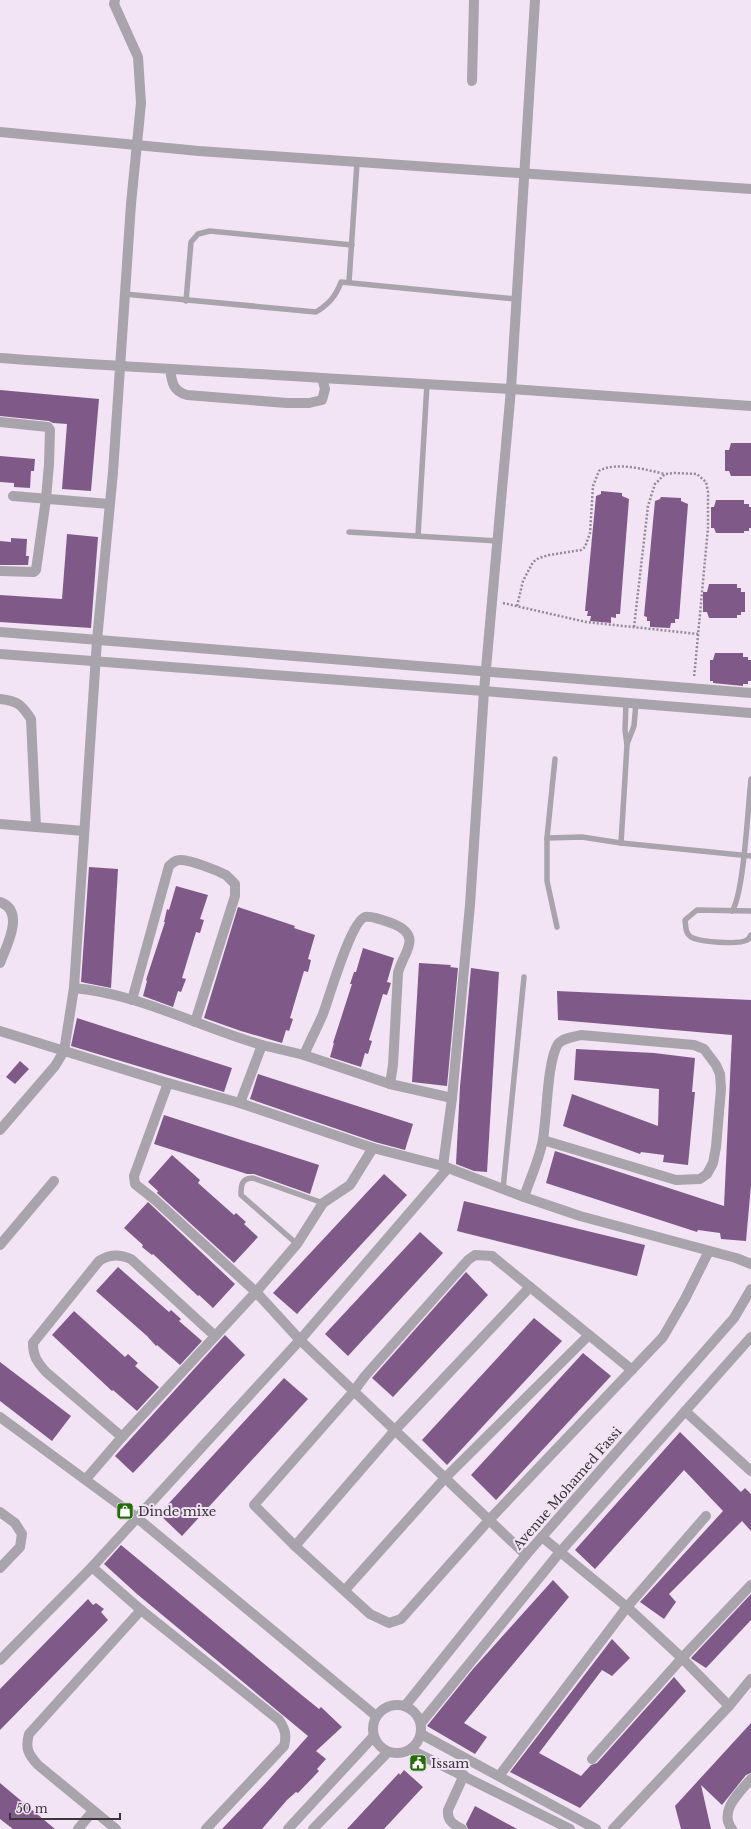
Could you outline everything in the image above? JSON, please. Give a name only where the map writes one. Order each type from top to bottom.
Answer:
[{"type":"street","points":[[0,1130],[55,1066],[64,1051],[74,988],[97,640],[113,472],[124,294],[136,144],[141,103],[138,57],[114,4],[115,0]]},
{"type":"street","points":[[472,82],[474,0]]},
{"type":"street","points":[[0,1660],[92,1567],[136,1517],[300,1340],[446,1167],[470,906],[484,691],[511,389],[535,0]]},
{"type":"street","points":[[0,132],[199,151],[357,163],[524,172],[751,189]]},
{"type":"street","points":[[0,358],[119,367],[511,389],[751,406]]},
{"type":"street","points":[[170,369],[174,388],[180,393],[187,395],[287,403],[309,403],[322,400],[325,389],[322,378]]},
{"type":"street","points":[[0,422],[49,428],[49,464],[46,499],[36,570],[34,572],[0,571]]},
{"type":"street","points":[[13,496],[109,504]]},
{"type":"street","points":[[0,632],[751,693]]},
{"type":"street","points":[[0,654],[751,713]]},
{"type":"street","points":[[0,699],[9,700],[22,705],[31,719],[36,827]]},
{"type":"street","points":[[0,824],[84,831]]},
{"type":"street","points":[[132,1000],[169,866],[173,862],[179,860],[202,866],[227,876],[235,884],[235,896],[195,1022]]},
{"type":"street","points":[[0,902],[9,908],[14,921],[10,937],[0,963]]},
{"type":"street","points":[[304,1055],[323,1014],[346,948],[360,920],[366,917],[371,917],[394,924],[406,934],[410,941],[410,948],[401,963],[398,973],[393,1065],[390,1084]]},
{"type":"street","points":[[74,988],[103,992],[132,1000],[237,1038],[304,1055],[390,1084],[452,1098]]},
{"type":"street","points":[[0,1031],[240,1104],[374,1148],[446,1167],[524,1197],[580,1216],[709,1250],[751,1264]]},
{"type":"street","points":[[524,1197],[543,1140],[550,1072],[555,1052],[559,1044],[564,1040],[581,1035],[694,1045],[704,1049],[716,1065],[720,1074],[721,1089],[716,1147],[713,1163],[707,1174],[700,1179],[676,1180],[543,1140]]},
{"type":"street","points":[[240,1104],[262,1045]]},
{"type":"street","points":[[168,1083],[134,1176],[135,1184],[154,1199],[256,1292],[300,1340],[396,1429],[526,1555]]},
{"type":"street","points":[[86,1479],[122,1437],[256,1292],[298,1244],[324,1203],[350,1185],[374,1148]]},
{"type":"street","points":[[0,1245],[54,1181]]},
{"type":"street","points":[[632,1370],[492,1256],[475,1255],[468,1260],[370,1370],[354,1391],[254,1505],[295,1546],[370,1614],[389,1623],[401,1619],[490,1519],[632,1370],[663,1337],[685,1299],[709,1250]]},
{"type":"street","points":[[122,1437],[46,1372],[37,1362],[33,1354],[33,1343],[99,1261],[106,1256],[120,1254],[131,1259],[215,1336]]},
{"type":"street","points":[[295,1546],[396,1429],[530,1287]]},
{"type":"street","name":"Avenue Mohamed Fassi","points":[[405,1706],[526,1555],[734,1318],[751,1290]]},
{"type":"street","points":[[345,1590],[445,1478],[589,1335]]},
{"type":"street","points":[[421,1723],[560,1552],[751,1337]]},
{"type":"street","points":[[684,1411],[751,1471]]},
{"type":"street","points":[[0,1417],[136,1517],[376,1716]]},
{"type":"street","points":[[0,1512],[15,1523],[22,1534],[20,1547],[0,1568]]},
{"type":"street","points":[[499,1776],[627,1607],[706,1516]]},
{"type":"street","points":[[542,1538],[627,1607],[682,1658],[729,1706]]},
{"type":"street","points":[[92,1567],[141,1610],[279,1720],[285,1729],[286,1737],[284,1746],[206,1829]]},
{"type":"street","points":[[592,1759],[682,1658],[751,1585]]},
{"type":"street","points":[[116,1829],[33,1760],[29,1756],[26,1745],[29,1734],[141,1610]]},
{"type":"street","points":[[613,1829],[729,1706],[751,1679]]},
{"type":"street","points":[[394,1705],[405,1706],[415,1712],[421,1723],[421,1734],[417,1743],[410,1750],[400,1754],[388,1752],[379,1746],[373,1737],[372,1726],[376,1716],[384,1708],[394,1705]]},
{"type":"street","points":[[421,1734],[596,1829]]},
{"type":"street","points":[[288,1829],[373,1737]]},
{"type":"street","points":[[410,1750],[464,1775],[570,1829]]},
{"type":"street","points":[[313,1829],[388,1752]]},
{"type":"street","points":[[462,1829],[451,1823],[448,1816],[448,1810],[464,1775]]},
{"type":"street","points":[[732,1829],[727,1818],[728,1811],[751,1779]]},
{"type":"street","points":[[78,1829],[93,1811]]},
{"type":"lane","points":[[349,282],[357,163]]},
{"type":"lane","points":[[186,301],[191,242],[198,234],[210,231],[352,245]]},
{"type":"lane","points":[[124,294],[316,312],[326,306],[336,295],[341,282],[516,299]]},
{"type":"lane","points":[[418,536],[426,384]]},
{"type":"lane","points":[[349,532],[498,541]]},
{"type":"lane","points":[[621,843],[627,745],[625,730],[631,703]]},
{"type":"lane","points":[[627,745],[634,726],[631,703]]},
{"type":"lane","points":[[554,759],[547,838],[547,881],[557,927]]},
{"type":"lane","points":[[732,911],[736,906],[751,779]]},
{"type":"lane","points":[[547,838],[582,837],[621,843],[751,856]]},
{"type":"lane","points":[[751,911],[697,910],[685,920],[686,931],[692,938],[734,943],[746,940],[751,935]]},
{"type":"lane","points":[[503,1189],[524,977]]},
{"type":"lane","points":[[298,1244],[241,1195],[241,1185],[243,1181],[248,1178],[253,1178],[324,1203]]},
{"type":"path","points":[[518,606],[523,581],[533,562],[549,554],[572,552],[581,550],[586,546],[590,533],[593,486],[599,471],[611,467],[628,467],[665,474],[697,474],[706,482],[708,486],[708,528],[692,688]]},
{"type":"path","points":[[634,627],[648,506],[654,484],[665,474]]},
{"type":"path","points":[[492,602],[518,606],[586,622],[698,634]]},
{"type":"building","points":[[0,390],[99,399],[91,491],[62,489],[67,424],[0,416]]},
{"type":"building","points":[[731,443],[751,443],[751,476],[731,476],[729,471],[725,471],[725,450],[729,450]]},
{"type":"building","points":[[0,456],[35,459],[34,471],[31,471],[30,488],[14,487],[14,483],[0,482]]},
{"type":"building","points":[[601,491],[622,493],[622,496],[629,499],[620,614],[616,614],[616,618],[611,617],[611,623],[590,621],[591,616],[587,616],[588,611],[585,611],[596,496],[601,494]]},
{"type":"building","points":[[661,497],[681,498],[681,501],[688,504],[679,619],[675,619],[675,623],[671,623],[670,628],[650,627],[650,621],[647,621],[647,617],[644,616],[655,501]]},
{"type":"building","points":[[716,500],[744,500],[744,504],[749,504],[749,507],[751,507],[751,528],[749,528],[749,531],[744,531],[744,533],[716,533],[714,528],[711,528],[711,507],[714,507]]},
{"type":"building","points":[[67,534],[98,537],[91,628],[0,622],[0,595],[62,599]]},
{"type":"building","points":[[11,538],[27,539],[26,556],[29,556],[28,565],[0,565],[0,541],[11,542]]},
{"type":"building","points":[[709,584],[737,584],[737,588],[741,588],[741,592],[745,592],[745,612],[741,612],[741,615],[737,615],[737,618],[709,618],[707,612],[703,612],[703,592],[707,592]]},
{"type":"building","points":[[715,653],[743,653],[743,657],[748,657],[748,660],[751,660],[751,681],[748,681],[748,684],[743,684],[743,686],[713,683],[713,681],[710,681],[710,660],[713,660]]},
{"type":"building","points":[[89,867],[118,869],[111,988],[81,982]]},
{"type":"building","points":[[176,886],[208,895],[200,919],[204,920],[200,933],[196,932],[182,978],[186,979],[181,992],[178,991],[173,1007],[143,996],[146,980],[165,922],[167,909],[169,910]]},
{"type":"building","points":[[238,907],[295,926],[294,928],[315,935],[308,959],[311,960],[308,972],[304,971],[290,1018],[293,1019],[289,1031],[286,1030],[282,1043],[204,1018]]},
{"type":"building","points":[[363,948],[394,958],[387,982],[391,983],[387,995],[383,994],[369,1040],[372,1041],[368,1054],[365,1053],[361,1067],[330,1057],[352,984],[350,984],[354,972],[356,972]]},
{"type":"building","points":[[419,963],[451,965],[450,967],[458,968],[447,1086],[412,1082]]},
{"type":"building","points":[[471,968],[499,972],[487,1172],[474,1171],[456,1164],[460,1087]]},
{"type":"building","points":[[557,991],[751,1000],[751,1185],[746,1241],[721,1239],[720,1233],[698,1230],[697,1232],[546,1183],[555,1151],[724,1206],[732,1035],[558,1020]]},
{"type":"building","points":[[77,1018],[232,1068],[224,1092],[71,1046]]},
{"type":"building","points":[[576,1049],[654,1053],[695,1058],[692,1092],[695,1092],[688,1165],[663,1162],[664,1155],[641,1152],[640,1154],[563,1126],[572,1094],[658,1126],[659,1089],[574,1080]]},
{"type":"building","points":[[20,1061],[29,1069],[15,1084],[6,1077]]},
{"type":"building","points":[[258,1074],[413,1124],[405,1150],[375,1142],[250,1099]]},
{"type":"building","points":[[164,1115],[319,1165],[310,1194],[254,1174],[247,1174],[154,1144]]},
{"type":"building","points":[[172,1155],[200,1180],[198,1183],[234,1215],[236,1213],[246,1222],[244,1224],[258,1237],[234,1263],[157,1193],[158,1191],[148,1182]]},
{"type":"building","points":[[384,1174],[407,1195],[297,1314],[273,1293]]},
{"type":"building","points":[[464,1201],[645,1245],[637,1276],[457,1231]]},
{"type":"building","points":[[148,1202],[235,1284],[213,1308],[153,1254],[152,1255],[142,1247],[143,1245],[124,1228]]},
{"type":"building","points":[[420,1232],[443,1253],[348,1356],[325,1334]]},
{"type":"building","points":[[118,1267],[169,1312],[171,1310],[181,1319],[179,1321],[202,1341],[180,1365],[157,1345],[156,1346],[147,1336],[96,1291]]},
{"type":"building","points":[[466,1272],[488,1295],[393,1397],[372,1378]]},
{"type":"building","points":[[74,1311],[125,1357],[128,1354],[138,1363],[135,1366],[159,1387],[137,1411],[113,1390],[112,1391],[52,1335]]},
{"type":"building","points":[[534,1318],[562,1341],[447,1465],[422,1440]]},
{"type":"building","points":[[225,1335],[245,1355],[133,1473],[115,1456]]},
{"type":"building","points":[[583,1353],[611,1376],[496,1500],[471,1475]]},
{"type":"building","points":[[0,1362],[71,1416],[52,1441],[0,1401]]},
{"type":"building","points":[[284,1378],[308,1399],[182,1536],[159,1514]]},
{"type":"building","points":[[680,1432],[741,1492],[745,1488],[751,1494],[751,1531],[742,1521],[669,1594],[676,1602],[664,1619],[640,1602],[723,1511],[684,1470],[595,1569],[575,1550]]},
{"type":"building","points":[[121,1545],[298,1692],[319,1709],[321,1707],[342,1727],[316,1751],[326,1759],[317,1769],[319,1771],[298,1793],[296,1792],[287,1800],[262,1829],[222,1829],[308,1736],[137,1594],[104,1564]]},
{"type":"building","points":[[553,1580],[569,1597],[464,1723],[487,1737],[475,1754],[427,1726],[473,1669]]},
{"type":"building","points":[[751,1594],[751,1620],[706,1668],[692,1659],[691,1658]]},
{"type":"building","points":[[88,1599],[93,1605],[96,1603],[104,1609],[101,1612],[108,1620],[0,1730],[0,1689]]},
{"type":"building","points":[[612,1639],[630,1658],[612,1676],[602,1670],[539,1753],[581,1776],[591,1765],[597,1763],[674,1677],[686,1691],[580,1808],[510,1772]]},
{"type":"building","points":[[751,1723],[751,1773],[746,1775],[722,1805],[701,1785],[711,1829],[681,1829],[675,1806]]},
{"type":"building","points":[[404,1770],[423,1787],[384,1829],[347,1829],[399,1773],[400,1775]]},
{"type":"building","points":[[0,1783],[55,1829],[13,1829],[0,1819]]},
{"type":"building","points":[[475,1806],[517,1829],[468,1829],[466,1824]]},
{"type":"place","name":"Dinde mixe","points":[[125,1511]]},
{"type":"place","name":"Issam","points":[[418,1763]]}]
